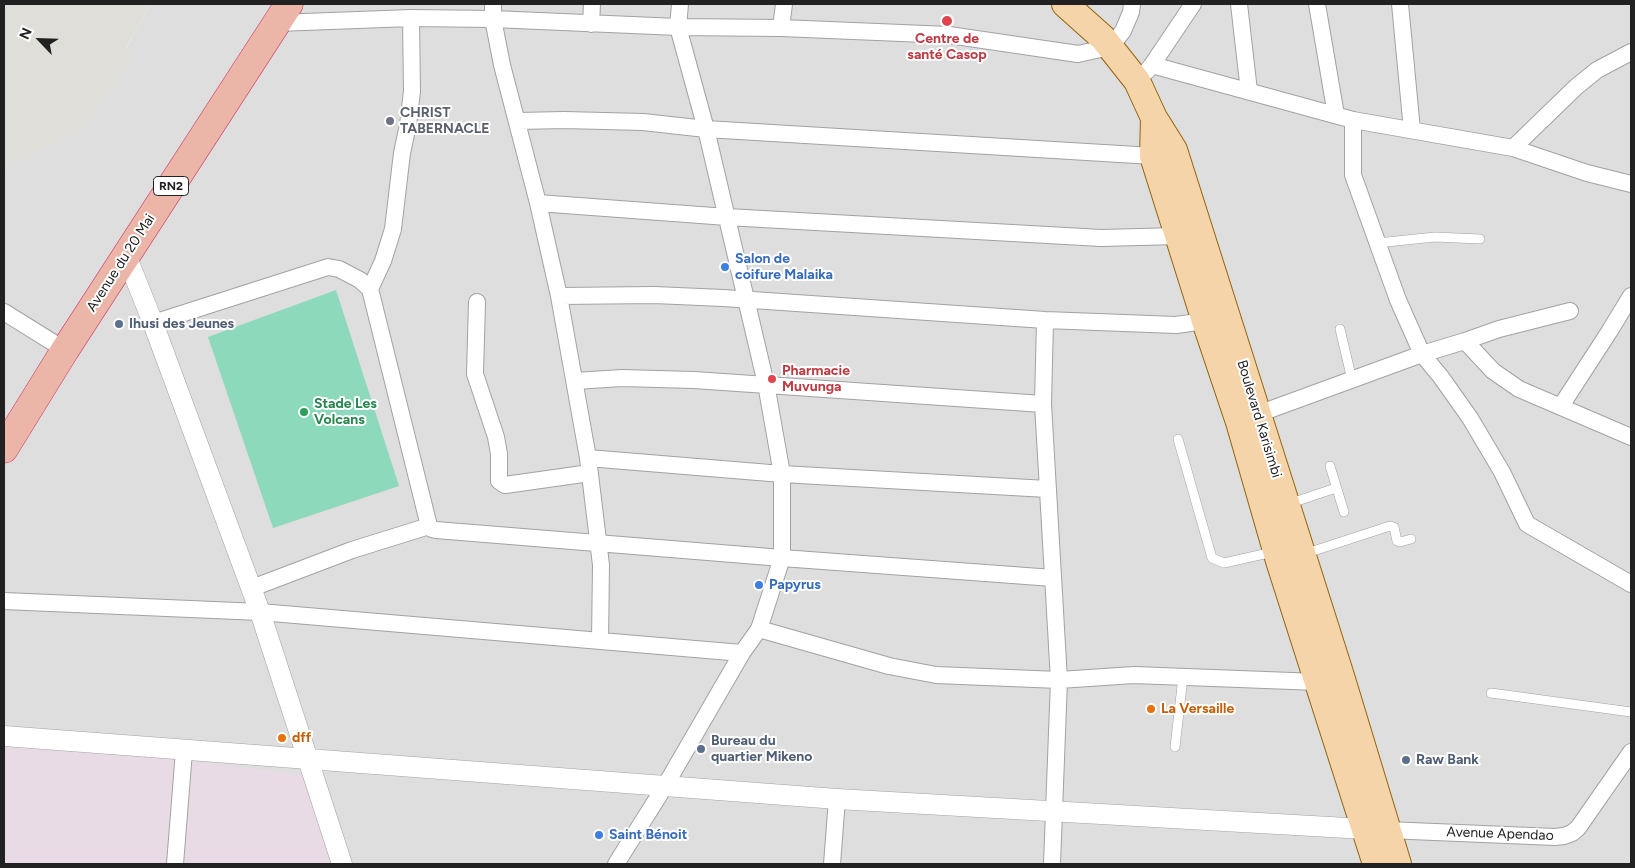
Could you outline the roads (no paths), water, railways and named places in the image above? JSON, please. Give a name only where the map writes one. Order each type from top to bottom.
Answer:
[{"type":"highway","name":"Avenue du 20 Mai","points":[[4,449],[280,10]]},
{"type":"main road","points":[[1065,4],[1103,38],[1110,47],[1145,73],[1163,153],[1178,236],[1239,422],[1329,679],[1376,829],[1394,864]]},
{"type":"main road","name":"Boulevard Karisimbi","points":[[1163,153],[1258,414],[1286,504],[1286,555]]},
{"type":"street","points":[[591,24],[592,4]]},
{"type":"street","points":[[616,864],[665,786],[742,653],[760,629],[782,558],[782,474],[766,384],[706,129],[678,27],[680,4]]},
{"type":"street","points":[[781,28],[784,4]]},
{"type":"street","points":[[280,10],[411,18],[493,11],[591,24],[781,28],[949,35],[1078,54],[1110,47],[1123,31],[1131,12],[1132,4]]},
{"type":"street","points":[[1193,4],[1145,73],[1250,92],[1353,120],[1513,148],[1587,173],[1631,184]]},
{"type":"street","points":[[1239,4],[1250,92]]},
{"type":"street","points":[[1317,4],[1336,115]]},
{"type":"street","points":[[1400,4],[1412,130]]},
{"type":"street","points":[[493,11],[502,65],[518,121],[559,296],[589,465],[601,565],[600,641]]},
{"type":"street","points":[[411,18],[412,91],[393,229],[383,261],[370,289],[428,526],[436,530],[1053,578]]},
{"type":"street","points":[[1513,148],[1576,87],[1597,70],[1631,52]]},
{"type":"street","points":[[1353,120],[1353,175],[1398,300],[1422,354],[1470,418],[1502,472],[1527,524],[1631,584]]},
{"type":"street","points":[[518,121],[643,122],[706,129],[1163,153]]},
{"type":"street","points":[[538,203],[1101,238],[1178,236]]},
{"type":"street","points":[[126,256],[252,588],[342,864]]},
{"type":"street","points":[[153,323],[328,267],[350,274],[370,289]]},
{"type":"street","points":[[559,296],[654,295],[745,299],[1045,320],[1176,325],[1205,321]]},
{"type":"street","points":[[1560,406],[1610,332],[1631,296]]},
{"type":"street","points":[[477,302],[475,374],[496,437],[499,454],[499,481],[505,485],[589,465],[1047,489]]},
{"type":"street","points":[[1258,414],[1422,354],[1465,342],[1499,329],[1570,311]]},
{"type":"street","points":[[4,312],[65,350]]},
{"type":"street","points":[[1045,320],[1043,404],[1059,680],[1052,864]]},
{"type":"street","points":[[1465,342],[1482,362],[1519,389],[1631,437]]},
{"type":"street","points":[[574,381],[622,378],[766,384],[1043,404]]},
{"type":"street","points":[[252,588],[352,550],[428,526]]},
{"type":"street","points":[[4,601],[260,612],[742,653]]},
{"type":"street","points":[[760,629],[889,666],[936,676],[1059,680],[1134,675],[1329,679]]},
{"type":"street","points":[[4,736],[837,799],[1376,829]]},
{"type":"street","points":[[176,864],[184,751]]},
{"type":"street","name":"Avenue Apendao","points":[[1376,829],[1564,836],[1578,828],[1631,752]]},
{"type":"street","points":[[832,864],[837,799]]},
{"type":"lane","points":[[1377,243],[1435,237],[1480,239]]},
{"type":"lane","points":[[1340,328],[1352,380]]},
{"type":"lane","points":[[1178,439],[1212,558],[1224,563],[1286,555],[1390,526],[1394,527],[1397,541],[1411,539]]},
{"type":"lane","points":[[1330,466],[1344,512]]},
{"type":"lane","points":[[1286,504],[1336,488]]},
{"type":"lane","points":[[1175,747],[1183,677]]},
{"type":"lane","points":[[1491,693],[1631,712]]},
{"type":"place","name":"Centre de santé Casop","points":[[947,21]]},
{"type":"place","name":"CHRIST TABERNACLE","points":[[390,121]]},
{"type":"place","name":"Salon de coifure Malaika","points":[[725,267]]},
{"type":"place","name":"Ihusi des Jeunes","points":[[119,324]]},
{"type":"place","name":"Pharmacie Muvunga","points":[[772,379]]},
{"type":"place","name":"Stade Les Volcans","points":[[304,412]]},
{"type":"place","name":"Papyrus","points":[[759,585]]},
{"type":"place","name":"La Versaille","points":[[1151,709]]},
{"type":"place","name":"dff","points":[[282,738]]},
{"type":"place","name":"Bureau du quartier Mikeno","points":[[701,749]]},
{"type":"place","name":"Raw Bank","points":[[1406,760]]},
{"type":"place","name":"Saint Bénoit","points":[[599,835]]}]
